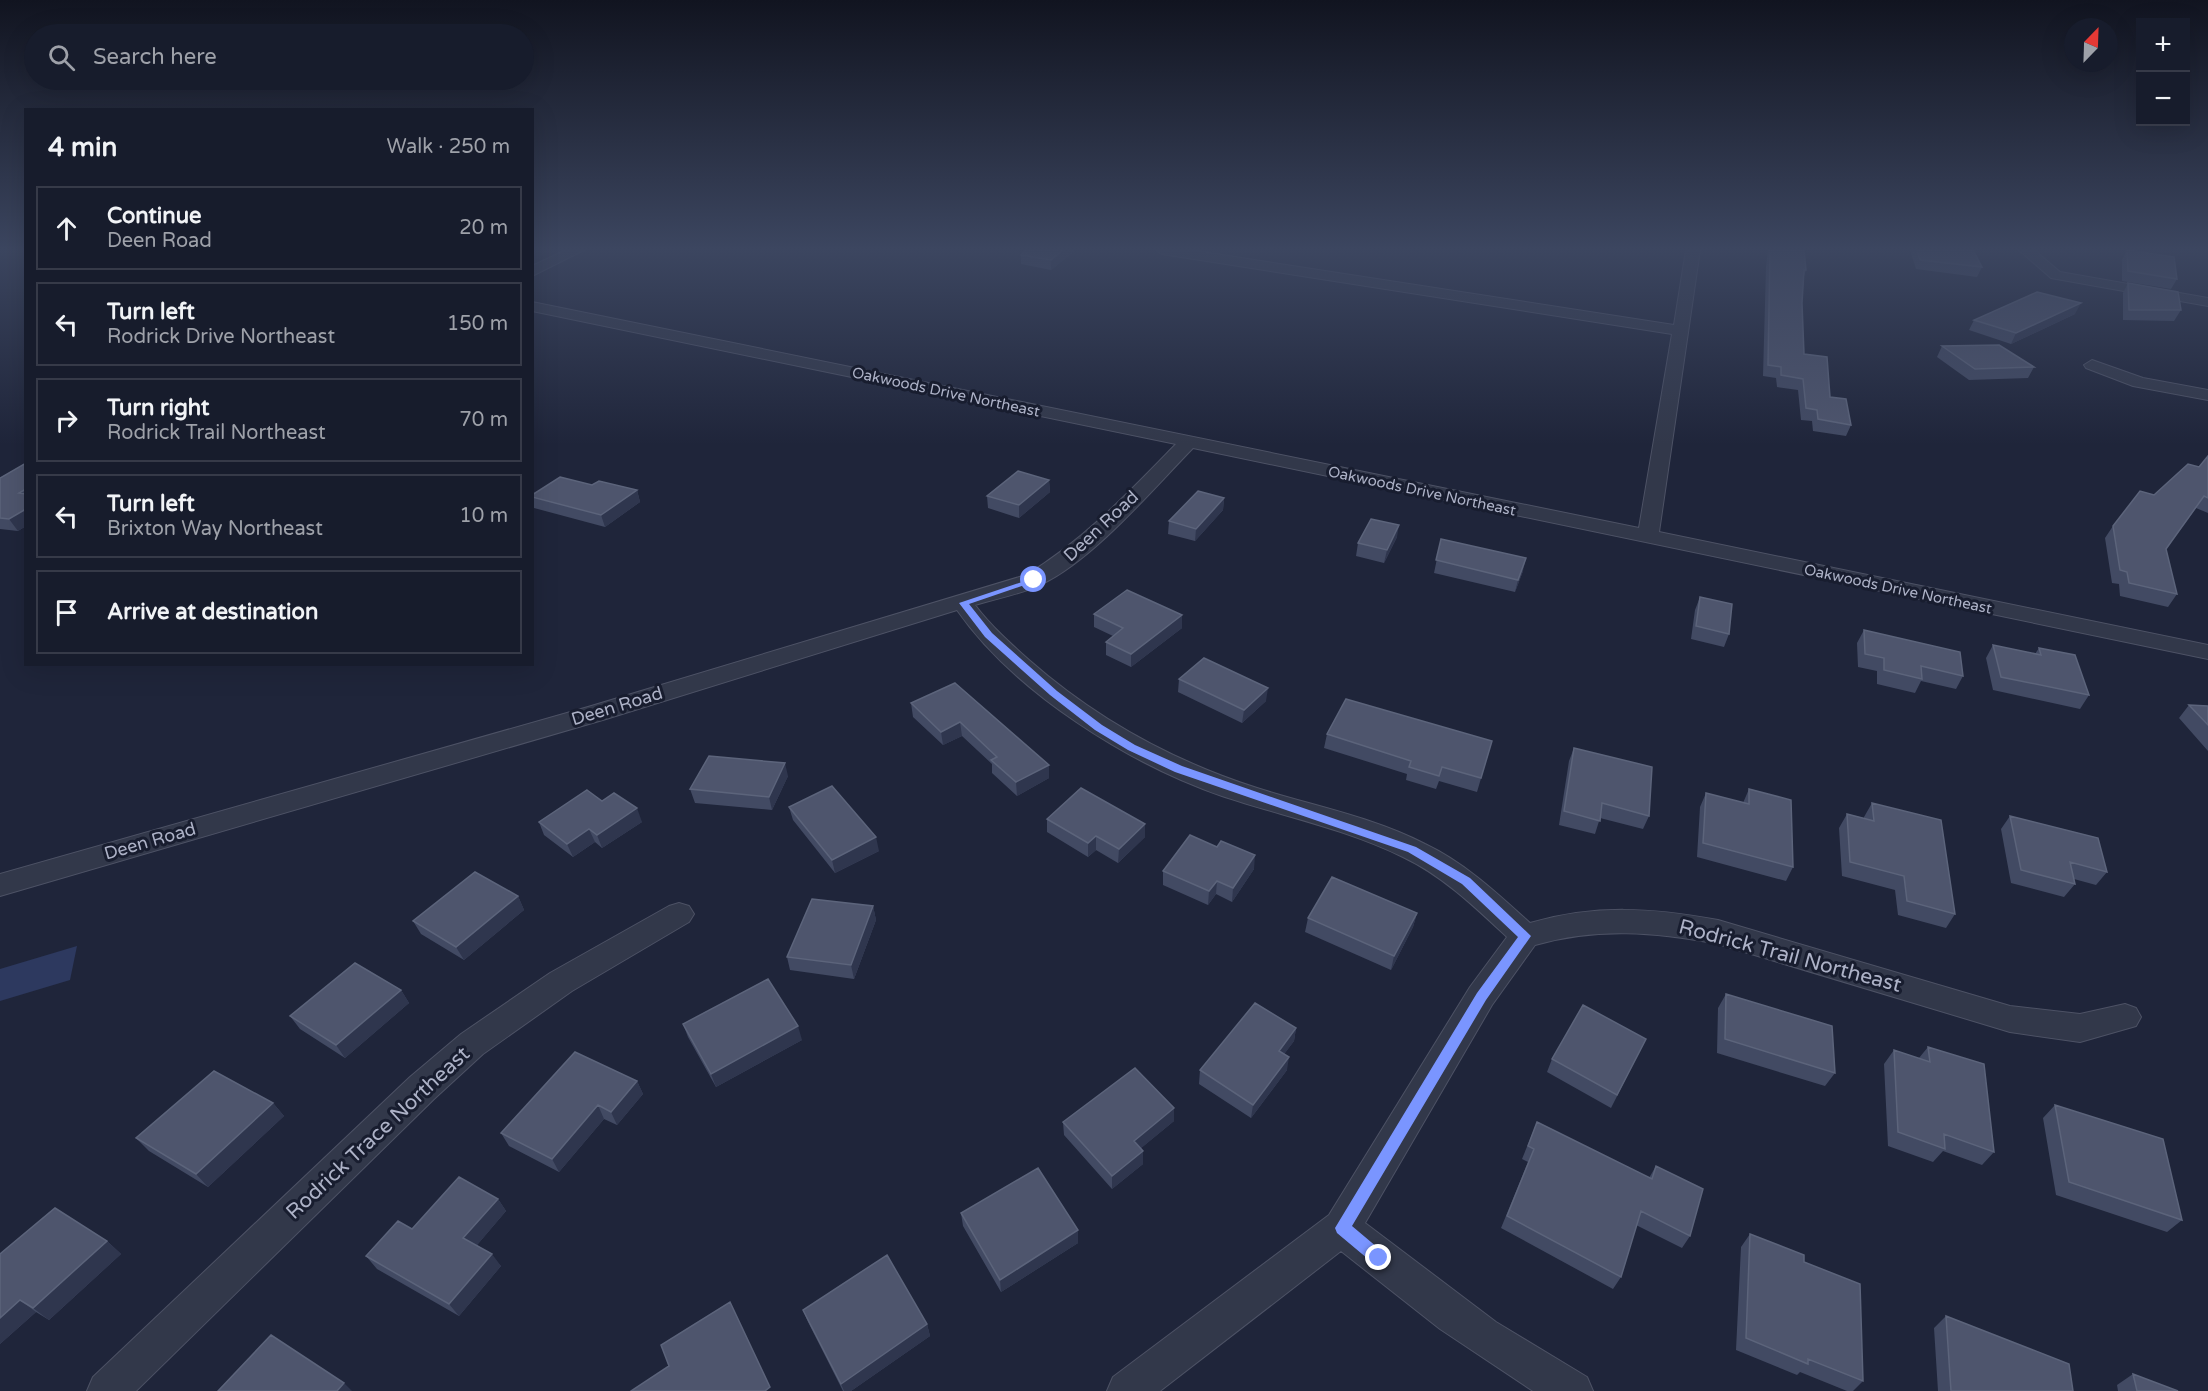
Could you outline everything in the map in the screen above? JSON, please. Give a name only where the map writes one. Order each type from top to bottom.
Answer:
[{"type":"street","name":"Oakwoods Drive Northeast","points":[[576,315],[2208,652]]},
{"type":"street","points":[[1573,315],[1681,332]]},
{"type":"street","points":[[1648,537],[1684,315]]},
{"type":"street","points":[[2092,365],[2139,382],[2208,395]]},
{"type":"street","name":"Deen Road","points":[[0,885],[586,716],[1034,580],[1050,572],[1086,543],[1188,443]]},
{"type":"street","points":[[963,603],[988,635],[1053,693],[1099,727],[1132,747],[1178,769],[1229,788],[1412,849],[1466,881],[1525,936],[1481,996],[1342,1228],[1127,1391]]},
{"type":"street","name":"Rodrick Trace Northeast","points":[[107,1391],[422,1088],[472,1044],[561,982],[680,914]]},
{"type":"street","name":"Rodrick Trail Northeast","points":[[1525,936],[1581,923],[1626,920],[1671,923],[1718,932],[2010,1019],[2080,1028],[2125,1017]]},
{"type":"street","points":[[1342,1228],[1455,1318],[1533,1370],[1573,1391]]},
{"type":"water","points":[[77,946],[70,980],[0,1001],[0,969]]},
{"type":"building","points":[[1769,315],[1802,315],[1804,354],[1827,357],[1830,397],[1846,399],[1851,425],[1818,419],[1817,410],[1806,408],[1803,379],[1781,375],[1781,367],[1768,365]]},
{"type":"building","points":[[1985,315],[2055,315],[2016,333],[1974,320]]},
{"type":"building","points":[[1999,345],[2034,367],[1975,369],[1942,346]]},
{"type":"building","points":[[2208,456],[2208,498],[2204,496],[2166,549],[2177,594],[2129,583],[2127,572],[2120,570],[2113,526],[2140,491],[2154,495],[2188,464],[2199,467]]},
{"type":"building","points":[[24,464],[24,490],[19,493],[24,494],[24,510],[9,519],[0,518],[0,478]]},
{"type":"building","points":[[1018,471],[1049,480],[1019,505],[987,496]]},
{"type":"building","points":[[560,477],[592,485],[599,481],[637,490],[601,515],[534,498],[534,494]]},
{"type":"building","points":[[1198,491],[1224,498],[1196,529],[1169,521]]},
{"type":"building","points":[[1371,519],[1399,525],[1387,550],[1358,543]]},
{"type":"building","points":[[1441,539],[1526,558],[1518,580],[1436,560]]},
{"type":"building","points":[[1127,590],[1182,615],[1131,654],[1106,642],[1123,628],[1094,614]]},
{"type":"building","points":[[1700,597],[1732,604],[1729,634],[1696,626]]},
{"type":"building","points":[[1864,630],[1960,652],[1963,676],[1921,666],[1922,679],[1884,670],[1884,658],[1865,654]]},
{"type":"building","points":[[1993,645],[2041,655],[2039,648],[2075,655],[2089,695],[2001,677]]},
{"type":"building","points":[[1204,658],[1268,688],[1244,710],[1179,679]]},
{"type":"building","points":[[955,683],[1049,765],[1016,782],[991,760],[997,757],[960,722],[941,732],[911,703]]},
{"type":"building","points":[[1346,699],[1492,741],[1481,778],[1442,767],[1439,776],[1409,767],[1411,761],[1327,734]]},
{"type":"building","points":[[2189,705],[2208,706],[2208,725]]},
{"type":"building","points":[[1574,748],[1652,767],[1649,816],[1602,803],[1600,821],[1564,811]]},
{"type":"building","points":[[709,756],[785,763],[769,797],[690,789]]},
{"type":"building","points":[[832,786],[876,837],[832,860],[789,807]]},
{"type":"building","points":[[1081,788],[1145,824],[1119,849],[1096,836],[1088,843],[1047,819]]},
{"type":"building","points":[[1749,789],[1791,800],[1793,867],[1703,843],[1706,793],[1749,804]]},
{"type":"building","points":[[587,790],[602,801],[614,793],[637,808],[597,835],[589,829],[567,844],[539,822]]},
{"type":"building","points":[[1872,803],[1941,820],[1955,914],[1907,901],[1904,876],[1850,862],[1847,814],[1874,821]]},
{"type":"building","points":[[2010,816],[2098,838],[2107,872],[2070,862],[2075,884],[2021,870]]},
{"type":"building","points":[[1190,835],[1217,847],[1221,841],[1255,855],[1233,888],[1217,881],[1209,891],[1163,871]]},
{"type":"building","points":[[475,872],[518,896],[456,947],[413,921]]},
{"type":"building","points":[[1332,877],[1417,913],[1394,956],[1308,918]]},
{"type":"building","points":[[812,899],[873,906],[851,965],[787,957]]},
{"type":"building","points":[[355,963],[401,990],[336,1045],[290,1016]]},
{"type":"building","points":[[768,979],[798,1026],[711,1074],[683,1024]]},
{"type":"building","points":[[1726,994],[1832,1026],[1835,1073],[1725,1039]]},
{"type":"building","points":[[1255,1003],[1296,1028],[1279,1051],[1289,1057],[1253,1105],[1200,1070]]},
{"type":"building","points":[[1583,1005],[1646,1039],[1617,1095],[1552,1059]]},
{"type":"building","points":[[1928,1047],[1984,1064],[1994,1152],[1944,1134],[1945,1149],[1898,1132],[1894,1050],[1930,1062]]},
{"type":"building","points":[[575,1052],[637,1081],[611,1112],[598,1105],[552,1159],[501,1133]]},
{"type":"building","points":[[1135,1068],[1174,1108],[1134,1141],[1143,1151],[1112,1176],[1063,1122]]},
{"type":"building","points":[[214,1071],[273,1103],[196,1174],[136,1138]]},
{"type":"building","points":[[2055,1105],[2163,1139],[2182,1220],[2069,1182]]},
{"type":"building","points":[[1537,1122],[1652,1179],[1656,1166],[1703,1189],[1690,1236],[1641,1211],[1621,1277],[1507,1216],[1534,1149],[1528,1146]]},
{"type":"building","points":[[1038,1168],[1078,1230],[1000,1280],[961,1213]]},
{"type":"building","points":[[459,1177],[498,1199],[463,1238],[492,1254],[449,1304],[366,1256],[398,1221],[412,1229]]},
{"type":"building","points":[[55,1208],[107,1241],[33,1308],[20,1300],[0,1318],[0,1254]]},
{"type":"building","points":[[1750,1234],[1804,1255],[1804,1262],[1860,1284],[1863,1381],[1808,1359],[1808,1364],[1746,1338]]},
{"type":"building","points":[[887,1255],[927,1324],[841,1384],[803,1310]]},
{"type":"building","points":[[730,1302],[770,1387],[765,1391],[631,1391],[669,1366],[661,1345]]},
{"type":"building","points":[[1946,1316],[2069,1364],[2073,1391],[1951,1391]]},
{"type":"building","points":[[271,1335],[344,1383],[337,1391],[218,1391]]},
{"type":"building","points":[[2133,1374],[2178,1391],[2137,1391]]},
{"type":"route","points":[[1034,580],[963,603],[988,635],[1053,693],[1099,727],[1132,747],[1178,769],[1412,849],[1466,881],[1525,936],[1481,996],[1342,1228],[1379,1258]]}]
